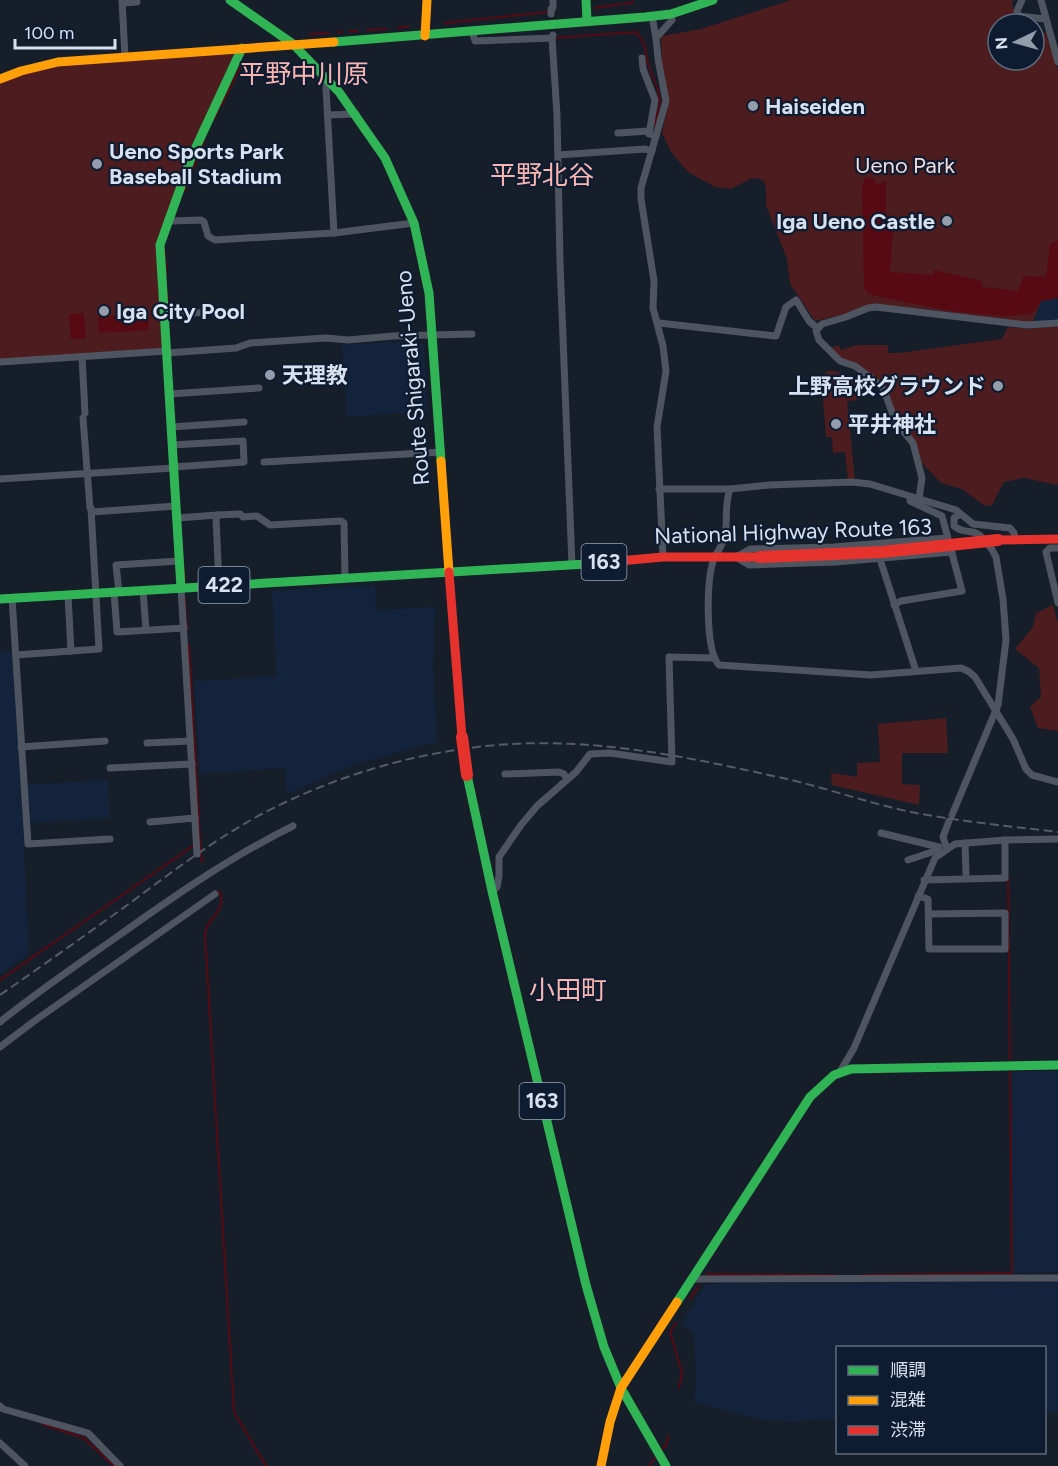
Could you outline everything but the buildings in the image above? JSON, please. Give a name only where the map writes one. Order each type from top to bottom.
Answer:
[{"type":"main road","points":[[425,36],[427,0]]},
{"type":"main road","points":[[586,0],[587,21]]},
{"type":"main road","name":"Route Shigaraki-Ueno","points":[[235,1],[293,44],[328,78],[356,114],[385,158],[414,223],[426,274],[449,572]]},
{"type":"main road","points":[[0,79],[57,62],[425,36],[652,16],[671,14],[705,1]]},
{"type":"main road","points":[[181,588],[160,245],[191,158],[242,48]]},
{"type":"main road","name":"National Highway Route 163","points":[[449,572],[663,557],[760,557],[882,552],[1015,538],[1058,539]]},
{"type":"main road","name":"422","points":[[6,598],[449,572]]},
{"type":"main road","name":"163","points":[[449,572],[467,775],[492,891],[586,1285],[604,1347],[621,1388],[666,1466]]},
{"type":"main road","points":[[601,1466],[610,1422],[621,1388],[810,1097],[830,1076],[841,1070],[1058,1065]]},
{"type":"street","points":[[551,14],[551,9],[554,8],[553,0]]},
{"type":"street","points":[[125,57],[122,2],[137,3]]},
{"type":"street","points":[[656,38],[672,20],[671,14]]},
{"type":"street","points":[[652,16],[666,101],[653,134]]},
{"type":"street","points":[[1046,22],[1058,62]]},
{"type":"street","points":[[472,31],[475,41],[552,38],[572,565]]},
{"type":"street","points":[[642,58],[643,69],[655,100],[652,151],[642,184],[641,199],[654,281],[653,308],[658,323],[666,371],[657,427],[663,557]]},
{"type":"street","points":[[328,78],[326,88],[334,233]]},
{"type":"street","points":[[328,115],[356,114]]},
{"type":"street","points":[[618,133],[653,134]]},
{"type":"street","points":[[558,155],[645,149],[652,151]]},
{"type":"street","points":[[168,219],[173,221],[201,220],[204,222],[208,236],[215,240],[334,233],[414,223]]},
{"type":"street","points":[[658,323],[776,336],[786,307],[795,300],[809,321],[817,328],[819,340],[840,361],[855,366],[884,390],[895,422],[913,443],[922,478],[919,499]]},
{"type":"street","points":[[817,328],[822,324],[868,308],[1027,325],[1058,323]]},
{"type":"street","points":[[165,314],[240,311]]},
{"type":"street","points":[[0,362],[236,348],[249,343],[326,338],[348,340],[472,334]]},
{"type":"street","points":[[16,655],[99,650],[82,357]]},
{"type":"street","points":[[169,394],[259,388]]},
{"type":"street","points":[[171,427],[244,422]]},
{"type":"street","points":[[0,479],[244,462],[243,441],[172,446]]},
{"type":"street","points":[[264,462],[441,452]]},
{"type":"street","points":[[659,489],[730,489],[850,482],[870,484],[956,510],[973,524],[1010,528],[1015,538]]},
{"type":"street","points":[[730,489],[725,510],[725,536],[712,563],[708,599],[713,658],[719,665],[871,675],[961,668],[968,670],[997,711],[1026,769],[1032,775],[1058,782]]},
{"type":"street","points":[[886,489],[886,492],[921,505],[942,516],[962,591],[908,599],[894,604]]},
{"type":"street","points":[[92,512],[240,514],[243,517],[257,516],[270,525],[341,521],[344,523],[345,578]]},
{"type":"street","points":[[841,1070],[863,1029],[924,880],[940,851],[950,818],[997,711],[1006,640],[996,557],[979,534],[957,528],[953,522],[960,514]]},
{"type":"street","points":[[218,515],[216,518],[219,586]]},
{"type":"street","points":[[947,538],[834,547],[750,549],[736,557],[749,565],[836,562],[952,552]]},
{"type":"street","points":[[1058,548],[1050,548],[1046,552],[1058,603]]},
{"type":"street","points":[[880,559],[916,671]]},
{"type":"street","points":[[179,561],[116,565],[117,632],[184,628]]},
{"type":"street","points":[[181,588],[197,847]]},
{"type":"street","points":[[143,590],[146,630]]},
{"type":"street","points":[[68,595],[71,651]]},
{"type":"street","points":[[6,598],[16,655],[28,844],[110,839]]},
{"type":"street","points":[[492,891],[499,876],[501,853],[537,806],[590,754],[632,756],[672,762],[669,657],[713,658]]},
{"type":"street","points":[[21,747],[105,741]]},
{"type":"street","points":[[147,744],[190,741]]},
{"type":"street","points":[[110,768],[192,764]]},
{"type":"street","points":[[505,774],[559,772],[567,779]]},
{"type":"street","points":[[150,822],[195,818]]},
{"type":"street","points":[[0,1022],[152,911],[214,869],[293,826]]},
{"type":"street","points":[[881,833],[940,851]]},
{"type":"street","points":[[908,860],[955,844],[1058,839]]},
{"type":"street","points":[[924,880],[1005,878],[1005,840]]},
{"type":"street","points":[[965,843],[966,874]]},
{"type":"street","points":[[0,1047],[215,894]]},
{"type":"street","points":[[918,896],[928,899],[929,949],[1005,949],[1005,913],[929,914]]},
{"type":"street","points":[[693,1279],[1058,1278]]},
{"type":"street","points":[[0,1406],[88,1434],[120,1466]]},
{"type":"street","points":[[0,1443],[25,1466]]},
{"type":"shaded area","points":[[865,178],[872,178],[877,184],[886,181],[886,215],[894,216],[890,272],[933,275],[934,270],[982,281],[982,287],[1018,291],[1024,276],[1046,277],[1050,244],[1058,241],[1058,298],[1041,301],[1033,313],[995,316],[951,311],[868,294],[864,287],[862,187]]},
{"type":"shaded area","points":[[1058,298],[1058,319],[1033,322],[1041,301]]},
{"type":"shaded area","points":[[84,313],[86,338],[71,339],[69,314]]},
{"type":"shaded area","points":[[148,313],[149,330],[99,333],[98,317]]},
{"type":"shaded area","points":[[401,341],[424,344],[428,411],[347,417],[342,345]]},
{"type":"shaded area","points":[[375,585],[376,610],[435,607],[433,666],[437,742],[355,764],[287,794],[285,768],[200,774],[194,681],[276,676],[272,591]]},
{"type":"shaded area","points":[[12,651],[21,785],[108,780],[110,818],[23,823],[29,954],[0,974],[0,652]]},
{"type":"shaded area","points":[[1058,1071],[1058,1272],[1013,1273],[1011,1072]]},
{"type":"shaded area","points":[[1058,1282],[1058,1412],[1046,1412],[1046,1346],[836,1346],[836,1419],[761,1420],[694,1402],[696,1386],[694,1333],[681,1324],[705,1285],[725,1283]]},
{"type":"green space","name":"Ueno Park","points":[[791,0],[1013,0],[1012,5],[1015,12],[986,12],[986,72],[1046,72],[1046,33],[1058,70],[1058,298],[1041,301],[1033,322],[979,318],[950,312],[883,305],[815,321],[790,284],[787,259],[766,205],[764,181],[756,178],[731,189],[715,187],[688,172],[671,152],[662,133],[669,101],[662,62],[662,36],[701,29]]},
{"type":"green space","points":[[241,49],[160,238],[163,348],[0,360],[0,80],[58,63]]},
{"type":"green space","name":"上野高校グラウンド","points":[[1058,326],[1058,485],[1024,478],[1004,482],[992,505],[985,506],[962,489],[941,483],[920,461],[897,421],[887,390],[830,348],[839,345],[841,350],[857,345],[888,345],[888,353],[899,353],[1002,339],[1008,327],[1027,329]]},
{"type":"green space","name":"平井神社","points":[[828,371],[855,378],[857,400],[847,401],[855,480],[848,480],[845,452],[833,453],[832,437],[826,437],[822,385],[825,373]]},
{"type":"green space","points":[[1053,605],[1058,623],[1058,731],[1038,728],[1030,707],[1041,697],[1039,668],[1015,649],[1033,627],[1036,613]]},
{"type":"green space","points":[[946,718],[948,753],[902,753],[902,784],[920,785],[919,805],[832,785],[831,773],[857,777],[857,763],[880,762],[878,724]]},
{"type":"waterway","points":[[624,4],[632,3],[633,0]]},
{"type":"waterway","points":[[595,8],[621,4]]},
{"type":"waterway","points":[[444,23],[548,12]]},
{"type":"waterway","points":[[398,28],[409,26]]},
{"type":"waterway","points":[[367,30],[386,29]]},
{"type":"waterway","points":[[350,31],[357,31]]},
{"type":"waterway","points":[[553,38],[637,32],[645,47],[648,64],[658,90],[660,103],[654,126]]},
{"type":"waterway","points":[[310,34],[329,33]]},
{"type":"waterway","points":[[221,106],[241,66]]},
{"type":"waterway","points":[[214,119],[218,111]]},
{"type":"waterway","points":[[184,192],[204,142]]},
{"type":"waterway","points":[[165,252],[165,259]]},
{"type":"waterway","points":[[166,263],[166,273]]},
{"type":"waterway","points":[[167,291],[168,305]]},
{"type":"waterway","points":[[184,570],[185,579]]},
{"type":"waterway","points":[[185,598],[186,620]]},
{"type":"waterway","points":[[187,623],[187,631]]},
{"type":"waterway","points":[[189,645],[202,862]]},
{"type":"waterway","points":[[0,980],[200,841]]},
{"type":"waterway","points":[[1008,877],[1010,1059]]},
{"type":"waterway","points":[[219,891],[221,904],[205,936],[234,1412],[266,1466]]},
{"type":"waterway","points":[[862,1275],[1012,1273],[1010,1072]]},
{"type":"waterway","points":[[707,1274],[835,1275]]},
{"type":"waterway","points":[[690,1299],[699,1286]]},
{"type":"waterway","points":[[676,1323],[670,1332],[682,1373],[679,1388]]},
{"type":"waterway","points":[[42,1424],[84,1438],[114,1466]]},
{"type":"waterway","points":[[662,1449],[667,1444],[668,1436]]},
{"type":"waterway","points":[[649,1466],[655,1458]]},
{"type":"railway","points":[[0,995],[190,859],[258,816],[314,789],[374,768],[466,748],[532,743],[636,750],[790,780],[906,811],[1058,832]]},
{"type":"traffic: fast","points":[[230,0],[293,44],[339,92],[385,158],[414,223],[429,293],[441,461]]},
{"type":"traffic: fast","points":[[586,0],[587,21]]},
{"type":"traffic: fast","points":[[334,42],[645,17],[671,14],[713,0]]},
{"type":"traffic: fast","points":[[181,588],[160,245],[191,158],[242,48]]},
{"type":"traffic: fast","points":[[0,599],[586,564]]},
{"type":"traffic: fast","points":[[467,775],[492,891],[586,1285],[604,1347],[621,1388],[666,1466]]},
{"type":"traffic: fast","points":[[677,1302],[810,1097],[834,1075],[851,1069],[1058,1065]]},
{"type":"traffic: slow","points":[[425,36],[427,0]]},
{"type":"traffic: slow","points":[[0,79],[58,62],[334,42]]},
{"type":"traffic: slow","points":[[441,461],[449,572]]},
{"type":"traffic: slow","points":[[601,1466],[610,1422],[621,1388],[677,1302]]},
{"type":"traffic: jam","points":[[998,540],[1058,539]]},
{"type":"traffic: jam","points":[[760,557],[882,552],[998,540]]},
{"type":"traffic: jam","points":[[586,564],[663,557],[760,557]]},
{"type":"traffic: jam","points":[[449,572],[462,737]]},
{"type":"traffic: jam","points":[[462,737],[467,775]]},
{"type":"place","name":"Haiseiden","points":[[753,106]]},
{"type":"place","name":"Ueno Sports Park Baseball Stadium","points":[[97,164]]},
{"type":"place","name":"Iga Ueno Castle","points":[[947,221]]},
{"type":"place","name":"Iga City Pool","points":[[104,311]]},
{"type":"place","name":"天理教","points":[[270,375]]},
{"type":"place","name":"上野高校グラウンド","points":[[998,386]]},
{"type":"place","name":"平井神社","points":[[836,424]]},
{"type":"district","name":"平野中川原","points":[[304,74]]},
{"type":"district","name":"平野北谷","points":[[542,175]]},
{"type":"district","name":"小田町","points":[[568,990]]}]
